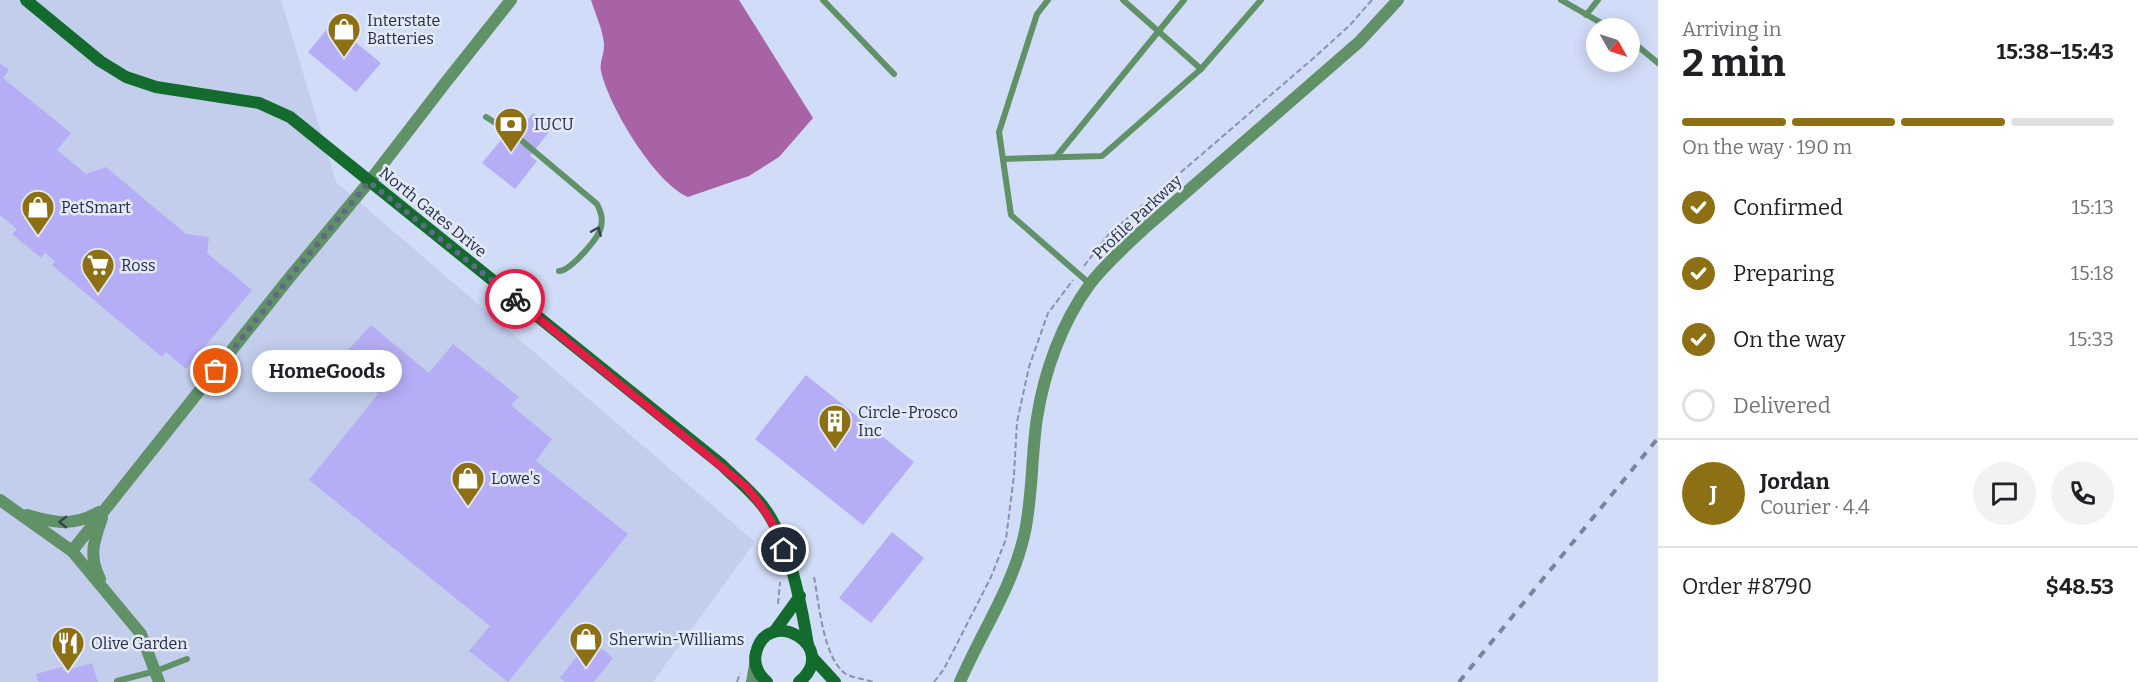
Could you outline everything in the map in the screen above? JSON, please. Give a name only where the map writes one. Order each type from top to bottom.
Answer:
[{"type":"street","name":"North Gates Drive","points":[[26,0],[100,61],[120,74],[156,87],[250,101],[275,109],[306,129],[722,465],[762,505],[780,536],[800,596],[810,651]]},
{"type":"street","points":[[72,551],[290,277],[369,182],[512,0]]},
{"type":"street","name":"Profile Parkway","points":[[960,682],[1013,574],[1024,535],[1037,418],[1053,353],[1090,284],[1145,228],[1359,42],[1398,0]]},
{"type":"street","points":[[0,500],[72,551],[141,634],[157,676]]},
{"type":"street","points":[[19,513],[67,523],[84,520],[105,508]]},
{"type":"street","points":[[105,508],[93,546],[94,562],[99,576],[117,604]]},
{"type":"street","points":[[752,682],[757,649],[761,642],[774,632],[800,596]]},
{"type":"street","points":[[774,632],[797,634],[835,682]]},
{"type":"street","points":[[799,682],[808,672],[810,651]]},
{"type":"street","name":"Profile Parkway","points":[[949,682],[968,663]]},
{"type":"street","points":[[755,665],[759,674],[767,682]]},
{"type":"lane","points":[[822,0],[894,74]]},
{"type":"lane","points":[[1048,0],[1037,14],[999,132],[1011,215],[1090,284]]},
{"type":"lane","points":[[1123,0],[1201,69]]},
{"type":"lane","points":[[1056,157],[1184,0]]},
{"type":"lane","points":[[1003,159],[1102,156],[1201,69],[1261,0]]},
{"type":"lane","points":[[1562,0],[1592,18]]},
{"type":"lane","points":[[1586,15],[1598,0]]},
{"type":"lane","points":[[1640,48],[1658,63]]},
{"type":"lane","points":[[486,117],[515,135],[597,204],[602,215],[600,230],[571,266],[565,272],[559,272]]},
{"type":"lane","points":[[117,681],[157,676],[187,659]]},
{"type":"path","points":[[1098,248],[1108,235],[1316,56],[1350,25],[1372,0]]},
{"type":"path","points":[[934,682],[944,669],[992,577],[1006,539],[1014,475],[1017,422],[1029,367],[1041,328],[1054,305]]},
{"type":"path","points":[[814,577],[827,642],[834,659],[846,673],[873,682]]},
{"type":"shaded area","points":[[0,0],[281,0],[336,182],[755,542],[653,682],[0,682]]},
{"type":"shaded area","points":[[591,0],[739,0],[813,118],[779,157],[749,176],[688,197],[675,189],[648,160],[613,104],[601,71],[603,39]]},
{"type":"building","name":"Interstate Batteries","points":[[332,23],[381,63],[356,92],[308,52]]},
{"type":"building","points":[[0,63],[9,70],[3,78],[71,133],[57,150],[86,174],[106,167],[186,234],[209,237],[207,253],[252,290],[186,369],[166,352],[162,357],[52,265],[55,261],[45,253],[41,258],[12,234],[17,229],[0,215]]},
{"type":"building","name":"IUCU","points":[[533,113],[552,128],[530,156],[537,161],[515,189],[482,163],[505,135],[511,141]]},
{"type":"building","name":"Lowe's","points":[[371,325],[429,373],[453,344],[519,397],[511,405],[552,439],[536,461],[628,534],[508,682],[469,651],[490,626],[309,480],[378,394],[339,360]]},
{"type":"building","name":"Circle-Prosco Inc","points":[[806,375],[914,462],[863,525],[755,439]]},
{"type":"building","points":[[892,532],[924,558],[871,623],[839,598]]},
{"type":"building","name":"Sherwin-Williams","points":[[590,639],[613,658],[594,682],[565,682],[560,678]]},
{"type":"building","name":"Olive Garden","points":[[92,663],[98,682],[38,682],[36,674],[62,667],[64,671]]},
{"type":"railway","points":[[1459,682],[1658,438]]},
{"type":"way so far","points":[[216,371],[369,182],[515,299]]},
{"type":"place","name":"Interstate Batteries","points":[[344,58]]},
{"type":"place","name":"IUCU","points":[[511,153]]},
{"type":"place","name":"PetSmart","points":[[38,236]]},
{"type":"place","name":"Ross","points":[[98,294]]},
{"type":"place","name":"HomeGoods","points":[[216,371]]},
{"type":"place","name":"Circle-Prosco Inc","points":[[835,450]]},
{"type":"place","name":"Lowe's","points":[[468,507]]},
{"type":"place","name":"Sherwin-Williams","points":[[586,668]]},
{"type":"place","name":"Olive Garden","points":[[68,672]]},
{"type":"route","points":[[515,299],[745,486],[762,505],[772,521],[784,550]]}]
